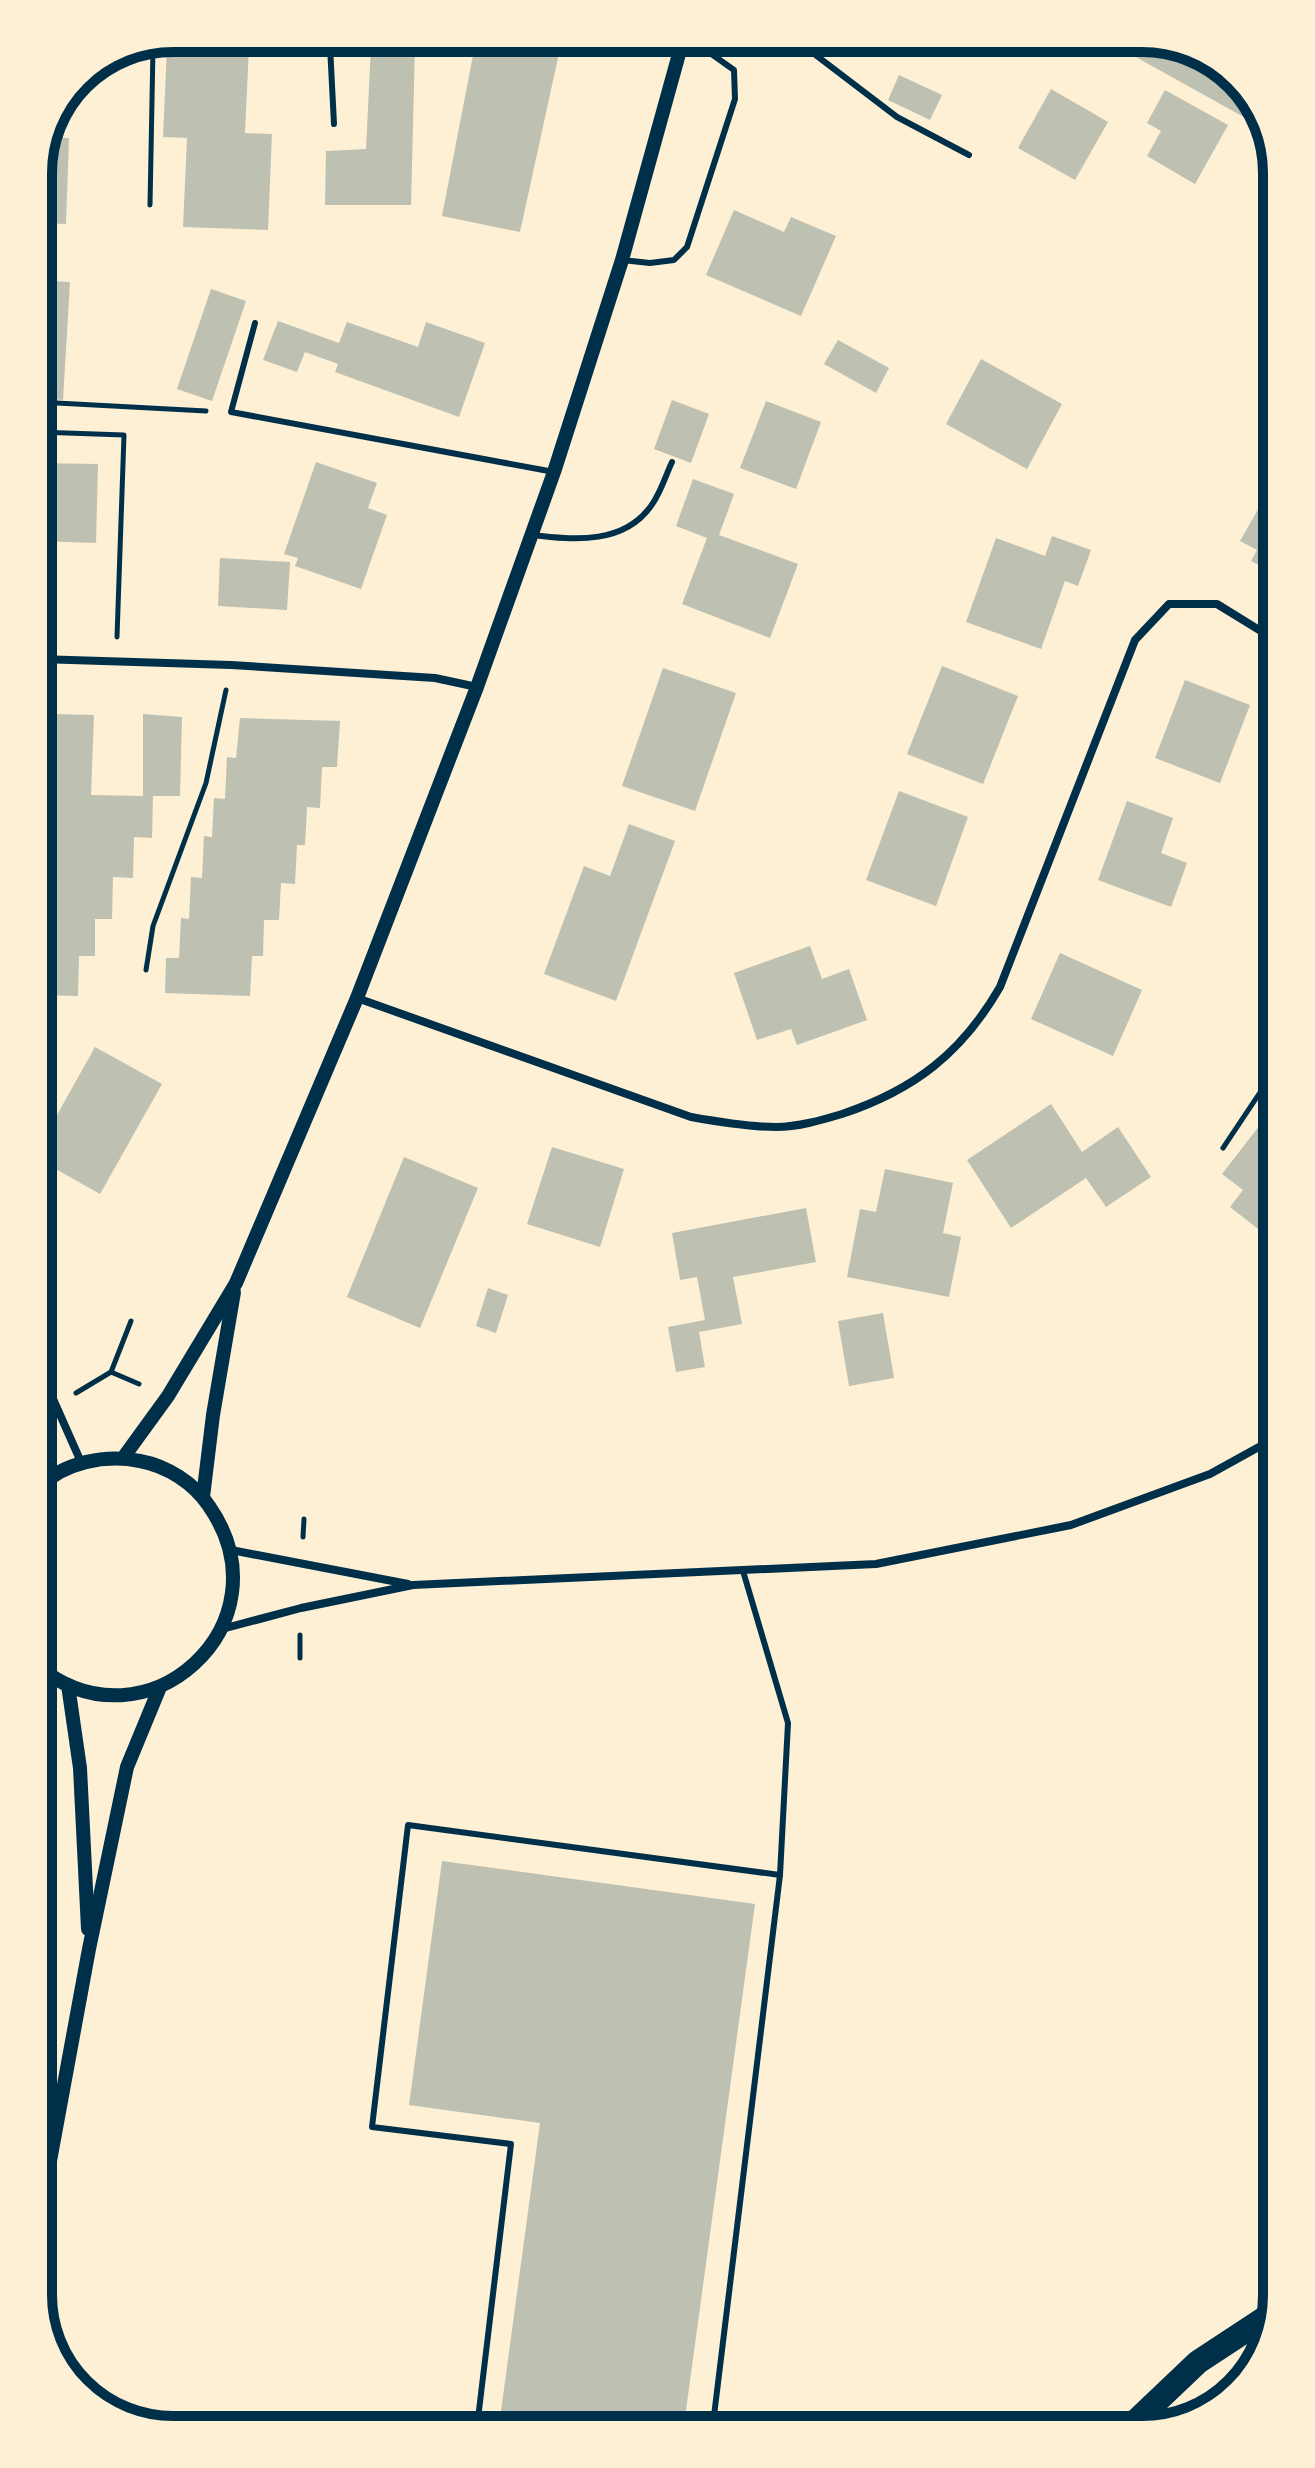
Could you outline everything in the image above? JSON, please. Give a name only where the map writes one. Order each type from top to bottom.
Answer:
[{"type":"highway","points":[[1141,2416],[1198,2362],[1260,2321]]},
{"type":"street","points":[[123,1458],[168,1396],[236,1283],[357,998],[477,687],[554,472],[622,260],[680,52]]},
{"type":"street","points":[[357,998],[691,1117],[729,1124],[779,1127],[824,1119],[866,1106],[901,1089],[946,1058],[985,1013],[1000,987],[1135,640],[1169,604],[1217,604],[1263,632]]},
{"type":"street","points":[[52,660],[231,665],[435,678],[477,687]]},
{"type":"street","points":[[203,1497],[213,1415],[236,1283]]},
{"type":"street","points":[[52,1394],[81,1462]]},
{"type":"street","points":[[222,1629],[301,1608],[413,1585],[876,1564],[1071,1525],[1210,1474],[1263,1445]]},
{"type":"street","points":[[52,1476],[81,1462],[123,1458],[153,1463],[180,1477],[203,1497],[220,1521],[231,1550],[233,1590],[222,1629],[206,1653],[185,1673],[160,1687],[129,1695],[98,1694],[68,1685],[52,1675]]},
{"type":"street","points":[[231,1550],[413,1585]]},
{"type":"street","points":[[68,1685],[80,1768],[89,1949]]},
{"type":"street","points":[[52,2150],[127,1767],[160,1687]]},
{"type":"lane","points":[[330,52],[334,124]]},
{"type":"lane","points":[[622,260],[650,263],[674,260],[687,247],[735,99],[734,70],[709,52]]},
{"type":"lane","points":[[811,52],[897,117],[969,155]]},
{"type":"lane","points":[[255,323],[231,412],[554,472]]},
{"type":"lane","points":[[531,535],[581,539],[602,537],[631,526],[653,503],[672,462]]},
{"type":"lane","points":[[714,2416],[780,1875],[788,1723],[743,1571]]},
{"type":"lane","points":[[478,2416],[511,2144],[372,2127],[408,1825],[780,1875]]},
{"type":"path","points":[[150,205],[153,54]]},
{"type":"path","points":[[52,403],[231,412]]},
{"type":"path","points":[[52,432],[124,435],[116,662]]},
{"type":"path","points":[[146,970],[153,926],[206,783],[231,665]]},
{"type":"path","points":[[1223,1148],[1263,1088]]},
{"type":"path","points":[[57,1405],[111,1372],[131,1321]]},
{"type":"building","points":[[167,52],[249,52],[245,133],[272,134],[268,230],[183,227],[187,138],[163,137]]},
{"type":"building","points":[[371,52],[415,52],[411,205],[325,205],[326,151],[366,149]]},
{"type":"building","points":[[474,52],[559,52],[520,232],[442,216]]},
{"type":"building","points":[[1136,52],[1166,54],[1195,64],[1228,87],[1251,121],[1134,56]]},
{"type":"building","points":[[899,75],[942,95],[930,120],[888,100]]},
{"type":"building","points":[[1051,89],[1108,122],[1075,180],[1018,148]]},
{"type":"building","points":[[1165,90],[1228,125],[1195,184],[1147,156],[1161,131],[1147,123]]},
{"type":"building","points":[[58,137],[69,138],[66,224],[52,224],[52,165]]},
{"type":"building","points":[[734,210],[784,232],[791,217],[836,236],[801,316],[706,275]]},
{"type":"building","points":[[52,281],[70,282],[63,400],[52,399]]},
{"type":"building","points":[[211,289],[246,301],[212,401],[177,389]]},
{"type":"building","points":[[278,321],[339,343],[347,322],[418,347],[426,322],[485,343],[459,417],[335,372],[338,364],[305,352],[297,372],[263,360]]},
{"type":"building","points":[[838,340],[889,368],[876,393],[824,364]]},
{"type":"building","points":[[981,359],[1062,404],[1027,469],[946,424]]},
{"type":"building","points":[[672,400],[709,414],[691,463],[654,449]]},
{"type":"building","points":[[766,401],[821,422],[796,489],[740,468]]},
{"type":"building","points":[[316,462],[377,483],[368,508],[387,515],[361,589],[295,566],[298,558],[284,554]]},
{"type":"building","points":[[52,463],[98,464],[96,543],[52,541]]},
{"type":"building","points":[[693,479],[734,494],[719,535],[798,564],[770,638],[682,604],[707,538],[676,526]]},
{"type":"building","points":[[1263,501],[1263,567],[1251,561],[1257,550],[1240,541]]},
{"type":"building","points":[[1052,536],[1091,550],[1078,586],[1065,581],[1041,649],[966,622],[996,538],[1045,556]]},
{"type":"building","points":[[220,558],[290,562],[287,610],[218,606]]},
{"type":"building","points":[[942,666],[1018,696],[983,784],[907,754]]},
{"type":"building","points":[[663,668],[736,693],[695,811],[622,786]]},
{"type":"building","points":[[1185,680],[1250,705],[1220,783],[1155,758]]},
{"type":"building","points":[[53,714],[94,715],[91,795],[143,796],[143,714],[182,717],[180,796],[153,796],[152,838],[134,837],[133,878],[113,877],[112,919],[95,919],[95,956],[79,956],[78,996],[52,995]]},
{"type":"building","points":[[240,718],[340,721],[337,767],[322,767],[320,808],[307,807],[305,845],[297,845],[295,884],[281,883],[279,920],[264,920],[263,956],[252,956],[250,996],[165,993],[166,958],[179,958],[181,918],[189,919],[191,877],[202,878],[204,836],[212,837],[214,798],[225,799],[227,757],[236,758]]},
{"type":"building","points":[[899,791],[968,817],[936,906],[866,880]]},
{"type":"building","points":[[1127,801],[1173,818],[1161,853],[1187,863],[1171,907],[1098,880]]},
{"type":"building","points":[[629,824],[675,841],[616,1001],[544,974],[584,866],[610,876]]},
{"type":"building","points":[[810,946],[822,979],[849,969],[867,1020],[797,1045],[791,1029],[757,1040],[734,973]]},
{"type":"building","points":[[1060,953],[1142,990],[1113,1056],[1031,1019]]},
{"type":"building","points":[[95,1047],[162,1084],[100,1194],[52,1167],[52,1124]]},
{"type":"building","points":[[1051,1104],[1082,1152],[1118,1127],[1151,1177],[1106,1207],[1086,1178],[1011,1228],[967,1160]]},
{"type":"building","points":[[1263,1121],[1263,1233],[1230,1207],[1243,1190],[1222,1174]]},
{"type":"building","points":[[552,1147],[624,1169],[600,1247],[527,1224]]},
{"type":"building","points":[[404,1157],[478,1188],[420,1328],[347,1297]]},
{"type":"building","points":[[885,1169],[953,1183],[943,1233],[961,1237],[949,1297],[847,1277],[860,1209],[876,1212]]},
{"type":"building","points":[[806,1208],[816,1262],[733,1277],[742,1324],[699,1332],[705,1367],[676,1372],[668,1327],[705,1320],[697,1277],[680,1280],[672,1233]]},
{"type":"building","points":[[488,1288],[508,1295],[496,1333],[476,1326]]},
{"type":"building","points":[[883,1313],[894,1378],[849,1386],[838,1321]]},
{"type":"building","points":[[442,1861],[755,1904],[685,2416],[500,2416],[540,2123],[409,2105]]}]
